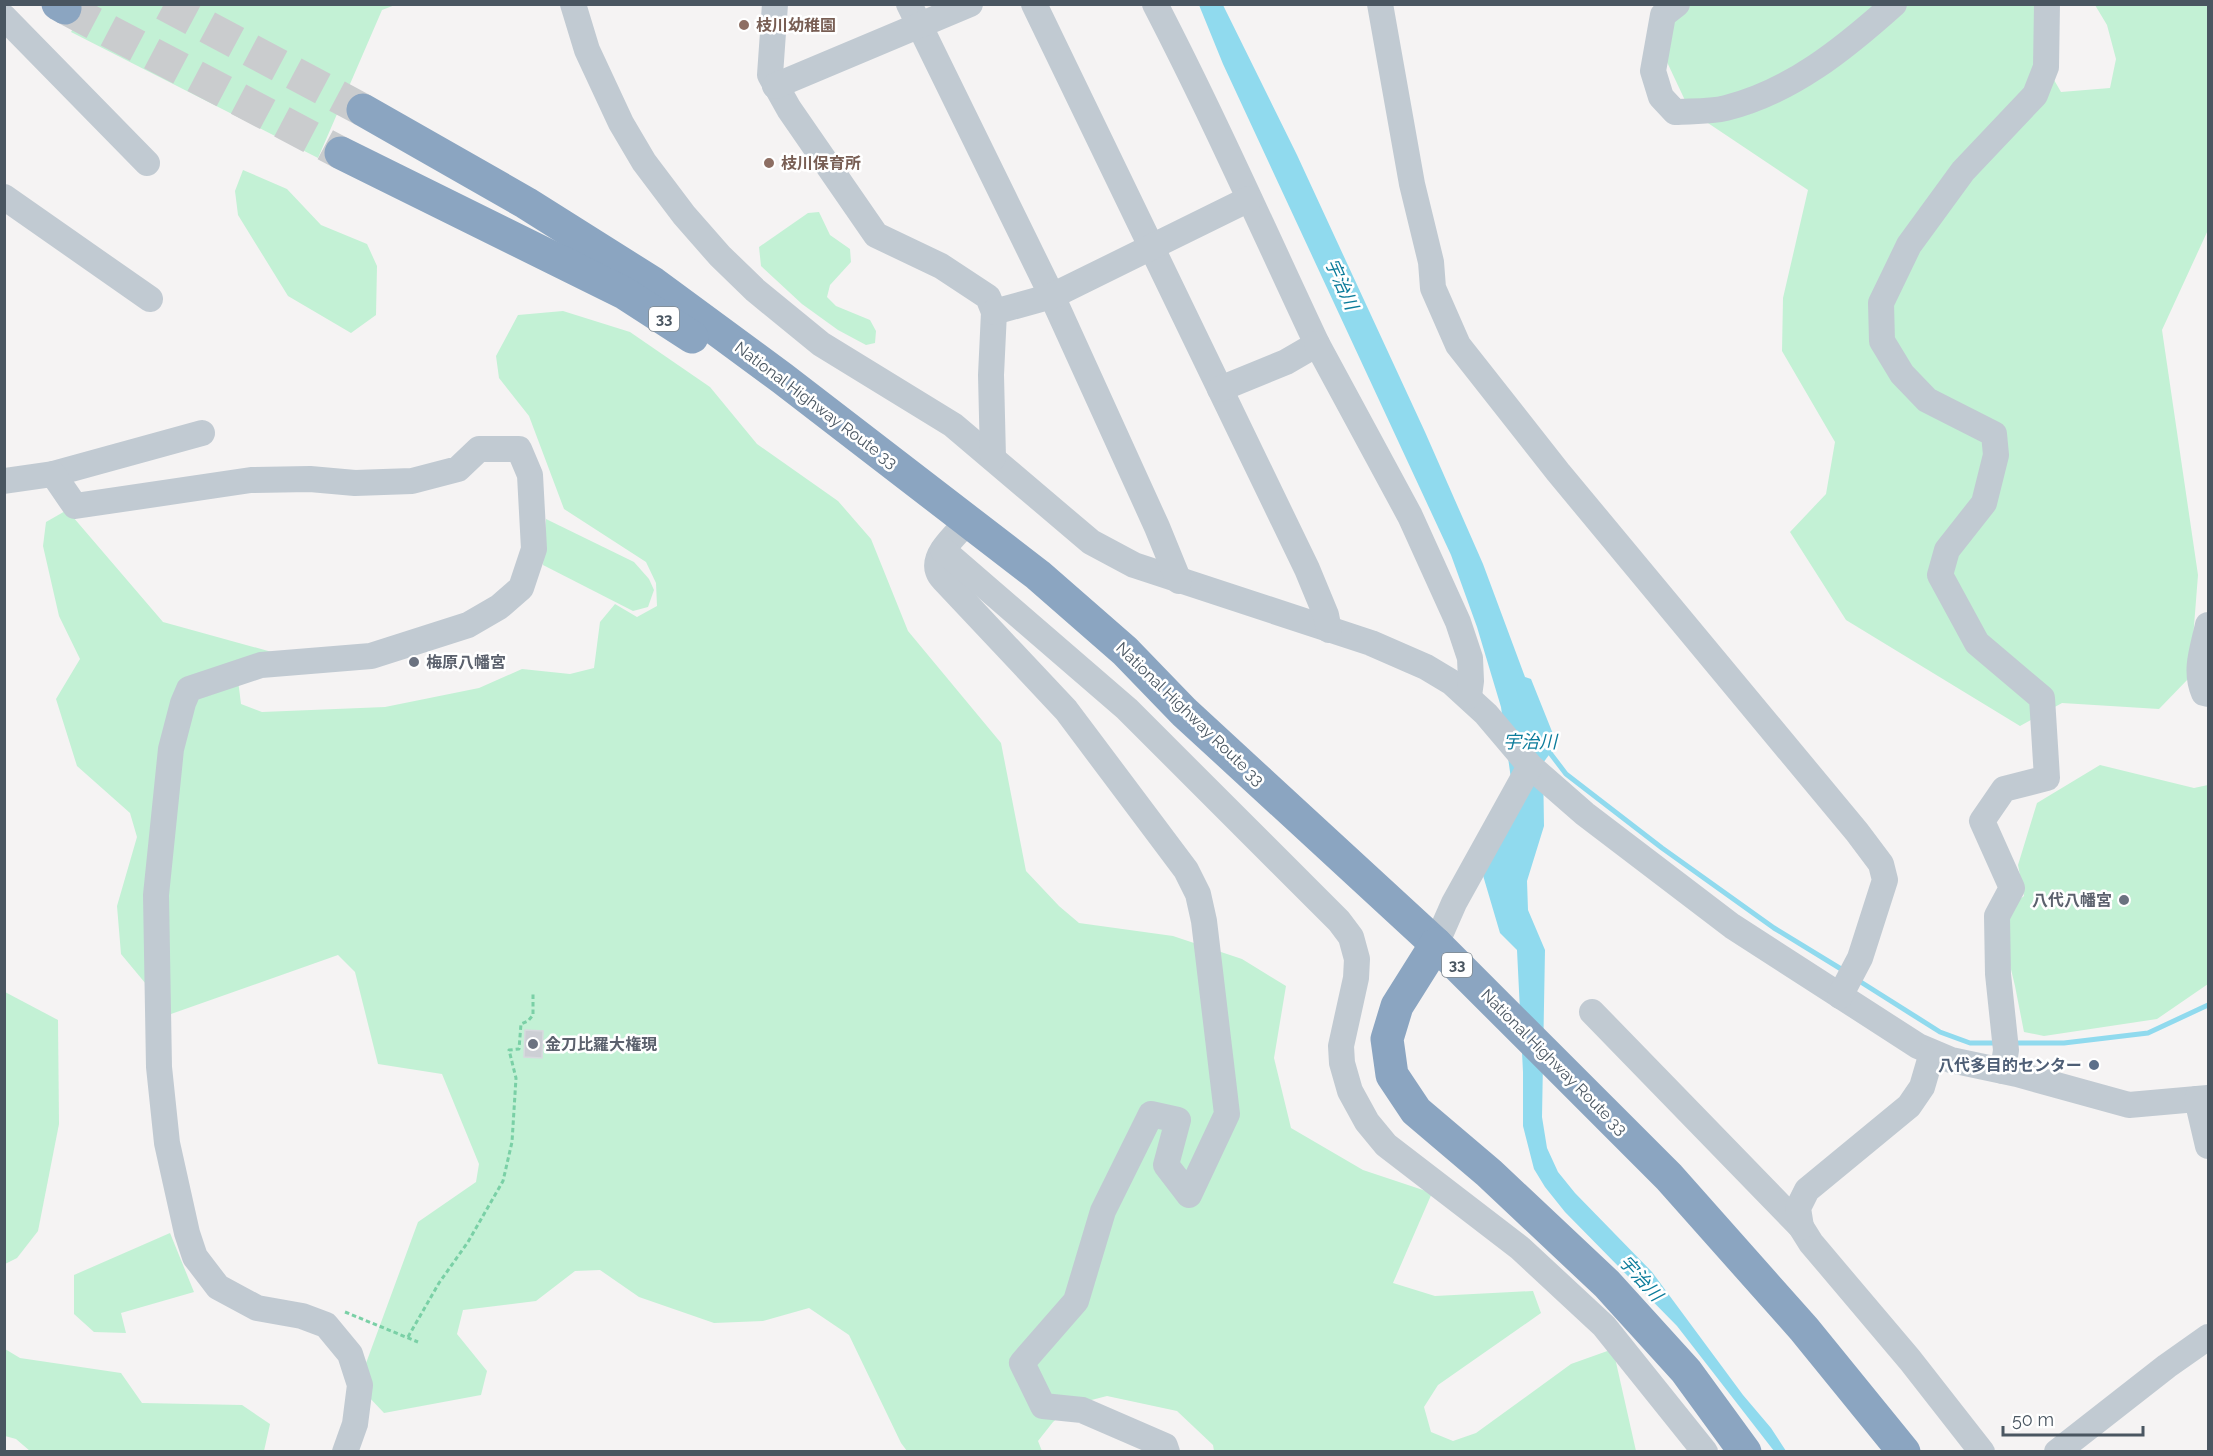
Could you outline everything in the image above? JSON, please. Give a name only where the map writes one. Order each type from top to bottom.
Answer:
[{"type":"highway","name":"National Highway Route 33","points":[[367,101],[544,194],[653,283],[782,378],[1038,575],[1125,651],[1184,712],[1436,944],[1670,1177],[1811,1337],[1904,1452]]},
{"type":"highway","name":"33","points":[[341,153],[624,293],[968,521]]},
{"type":"highway","points":[[1436,944],[1397,1006],[1387,1038],[1392,1075],[1416,1111],[1490,1173],[1607,1284],[1686,1371],[1745,1452]]},
{"type":"street","points":[[573,4],[587,50],[621,123],[644,162],[684,215],[720,256],[755,290],[821,344],[953,425],[1091,542],[1134,565],[1405,657],[1443,677],[1469,696],[1530,766],[1585,814],[1732,926],[1851,977],[1905,1039],[1951,1060],[2010,1047],[2129,1106],[2203,1098],[2208,1146]]},
{"type":"street","points":[[775,4],[770,75],[775,86],[876,235],[941,266],[988,297],[994,312],[993,458]]},
{"type":"street","points":[[775,86],[914,15],[970,4]]},
{"type":"street","points":[[1034,4],[1307,569],[1326,615],[1329,630]]},
{"type":"street","points":[[1155,4],[1189,70],[1317,344],[1410,516],[1458,622],[1470,658],[1469,696]]},
{"type":"street","points":[[1380,4],[1412,184],[1431,262],[1433,288],[1458,345],[1558,472],[1857,832],[1881,864],[1885,880],[1851,977]]},
{"type":"street","points":[[1677,4],[1663,15],[1653,71],[1661,97],[1675,112],[1724,109],[1774,91],[1806,75],[1894,4]]},
{"type":"street","points":[[2010,1047],[1998,974],[1997,916],[2012,888],[1982,821],[2004,789],[2048,778],[2042,698],[1977,643],[1940,575],[1947,550],[1984,503],[1996,455],[1994,434],[1927,399],[1902,374],[1882,341],[1881,303],[1909,245],[1963,171],[2035,95],[2046,67],[2046,4]]},
{"type":"street","points":[[914,15],[1052,296],[1157,527],[1179,581]]},
{"type":"street","points":[[4,17],[147,163]]},
{"type":"street","points":[[4,198],[150,300]]},
{"type":"street","points":[[994,312],[1052,296],[1249,199]]},
{"type":"street","points":[[1221,389],[1286,362],[1317,344]]},
{"type":"street","points":[[4,481],[53,474],[202,433]]},
{"type":"street","points":[[53,474],[75,506],[251,480],[310,479],[355,483],[412,481],[458,469],[479,448],[519,449],[531,475],[534,549],[521,588],[499,607],[468,625],[371,656],[261,665],[189,689],[171,748],[156,895],[159,1067],[167,1143],[187,1233],[195,1257],[218,1287],[257,1308],[302,1316],[326,1325],[350,1354],[360,1385],[355,1424],[345,1452]]},
{"type":"street","points":[[968,521],[943,550],[937,570],[1066,710],[1186,870],[1198,894],[1204,921],[1227,1114],[1189,1195],[1166,1165],[1178,1120],[1151,1114],[1103,1211],[1076,1301],[1022,1363],[1043,1406],[1082,1410],[1165,1446],[1167,1452]]},
{"type":"street","points":[[943,550],[1127,709],[1339,921],[1351,937],[1357,959],[1356,978],[1341,1046],[1342,1063],[1350,1091],[1367,1122],[1386,1145],[1520,1248],[1604,1326],[1705,1452]]},
{"type":"street","points":[[2208,625],[2199,666],[2200,683],[2204,693],[2208,694]]},
{"type":"street","points":[[1436,944],[1460,893],[1530,766]]},
{"type":"street","points":[[1592,1012],[1801,1227],[1811,1243],[1910,1360],[1982,1452]]},
{"type":"street","points":[[1801,1227],[1798,1208],[1807,1190],[1909,1106],[1922,1087],[1932,1053]]},
{"type":"street","points":[[2057,1452],[2208,1336]]},
{"type":"path","points":[[408,1337],[439,1283],[468,1242],[503,1181],[512,1142],[516,1078],[509,1050],[519,1049],[521,1024],[528,1022],[533,1015],[533,992]]},
{"type":"path","points":[[302,1316],[325,1309],[346,1312],[418,1342]]},
{"type":"green space","points":[[1657,4],[2054,5],[2050,73],[2061,92],[2110,88],[2116,59],[2107,25],[2095,5],[2208,5],[2208,230],[2162,330],[2198,575],[2190,677],[2159,709],[2062,703],[2020,726],[1846,620],[1790,532],[1826,494],[1835,442],[1782,351],[1783,298],[1808,190],[1690,111],[1659,45]]},
{"type":"green space","points":[[87,5],[395,5],[382,10],[318,158],[71,32]]},
{"type":"green space","points":[[243,170],[287,189],[321,225],[367,244],[377,266],[376,315],[351,333],[288,296],[238,215],[235,191]]},
{"type":"green space","points":[[819,212],[830,235],[850,249],[851,262],[830,285],[827,297],[836,306],[870,320],[876,331],[875,343],[866,345],[838,330],[802,304],[761,266],[759,247],[808,213]]},
{"type":"green space","points":[[563,311],[630,332],[710,387],[757,444],[838,501],[871,539],[908,631],[1001,743],[1026,871],[1059,906],[1079,923],[1173,936],[1242,959],[1286,986],[1274,1058],[1291,1128],[1363,1170],[1432,1193],[1393,1283],[1435,1296],[1533,1291],[1541,1313],[1438,1385],[1424,1407],[1431,1432],[1453,1441],[1476,1433],[1571,1364],[1613,1349],[1636,1451],[1214,1451],[1213,1445],[1177,1411],[1107,1396],[1072,1405],[1053,1422],[1038,1441],[1042,1451],[907,1451],[849,1335],[809,1308],[763,1321],[714,1323],[639,1297],[600,1270],[575,1271],[536,1301],[463,1310],[457,1334],[487,1371],[481,1395],[384,1413],[367,1395],[365,1366],[418,1222],[476,1182],[479,1164],[442,1074],[378,1064],[355,972],[338,955],[171,1014],[121,954],[117,906],[137,837],[130,813],[77,766],[56,699],[80,659],[59,616],[43,546],[46,522],[67,510],[163,622],[279,654],[238,680],[241,704],[262,712],[385,707],[479,688],[522,669],[570,674],[594,668],[600,622],[615,604],[637,617],[657,606],[656,583],[646,562],[564,509],[529,416],[499,378],[496,356],[518,315]]},
{"type":"green space","points":[[546,519],[634,562],[649,579],[654,590],[648,607],[633,611],[543,565]]},
{"type":"green space","points":[[2100,765],[2194,788],[2208,785],[2208,984],[2157,1019],[2044,1036],[2024,1032],[1998,915],[2024,896],[2018,865],[2037,803]]},
{"type":"green space","points":[[5,992],[58,1020],[59,1124],[38,1231],[17,1258],[5,1264]]},
{"type":"green space","points":[[170,1233],[194,1292],[121,1313],[126,1333],[94,1332],[74,1314],[74,1275]]},
{"type":"green space","points":[[5,1349],[20,1358],[121,1373],[142,1403],[242,1405],[270,1424],[264,1451],[30,1451],[16,1439],[5,1436]]},
{"type":"water","name":"宇治川","points":[[1199,5],[1223,5],[1297,155],[1425,432],[1483,564],[1525,677],[1531,679],[1557,744],[1543,763],[1544,826],[1527,881],[1528,910],[1545,950],[1542,1117],[1547,1148],[1558,1172],[1575,1193],[1652,1272],[1786,1451],[1774,1451],[1677,1326],[1565,1212],[1534,1169],[1523,1126],[1523,1072],[1517,950],[1500,933],[1482,872],[1516,815],[1501,707],[1477,627],[1451,555],[1223,64]]},
{"type":"building","name":"金刀比羅大権現","points":[[525,1030],[543,1031],[542,1058],[524,1057]]},
{"type":"waterway","points":[[1547,749],[1566,774],[1662,848],[1774,928],[1846,972]]},
{"type":"waterway","points":[[1856,979],[1940,1032],[1970,1043],[1997,1043]]},
{"type":"waterway","points":[[2013,1043],[2064,1043],[2148,1033],[2208,1005]]},
{"type":"tunnel","points":[[164,4],[363,110]]},
{"type":"tunnel","points":[[65,8],[341,153]]},
{"type":"place","name":"枝川幼稚園","points":[[744,25]]},
{"type":"place","name":"枝川保育所","points":[[769,163]]},
{"type":"place","name":"梅原八幡宮","points":[[414,662]]},
{"type":"place","name":"八代八幡宮","points":[[2124,900]]},
{"type":"place","name":"金刀比羅大権現","points":[[533,1044]]},
{"type":"place","name":"八代多目的センター","points":[[2094,1065]]}]
